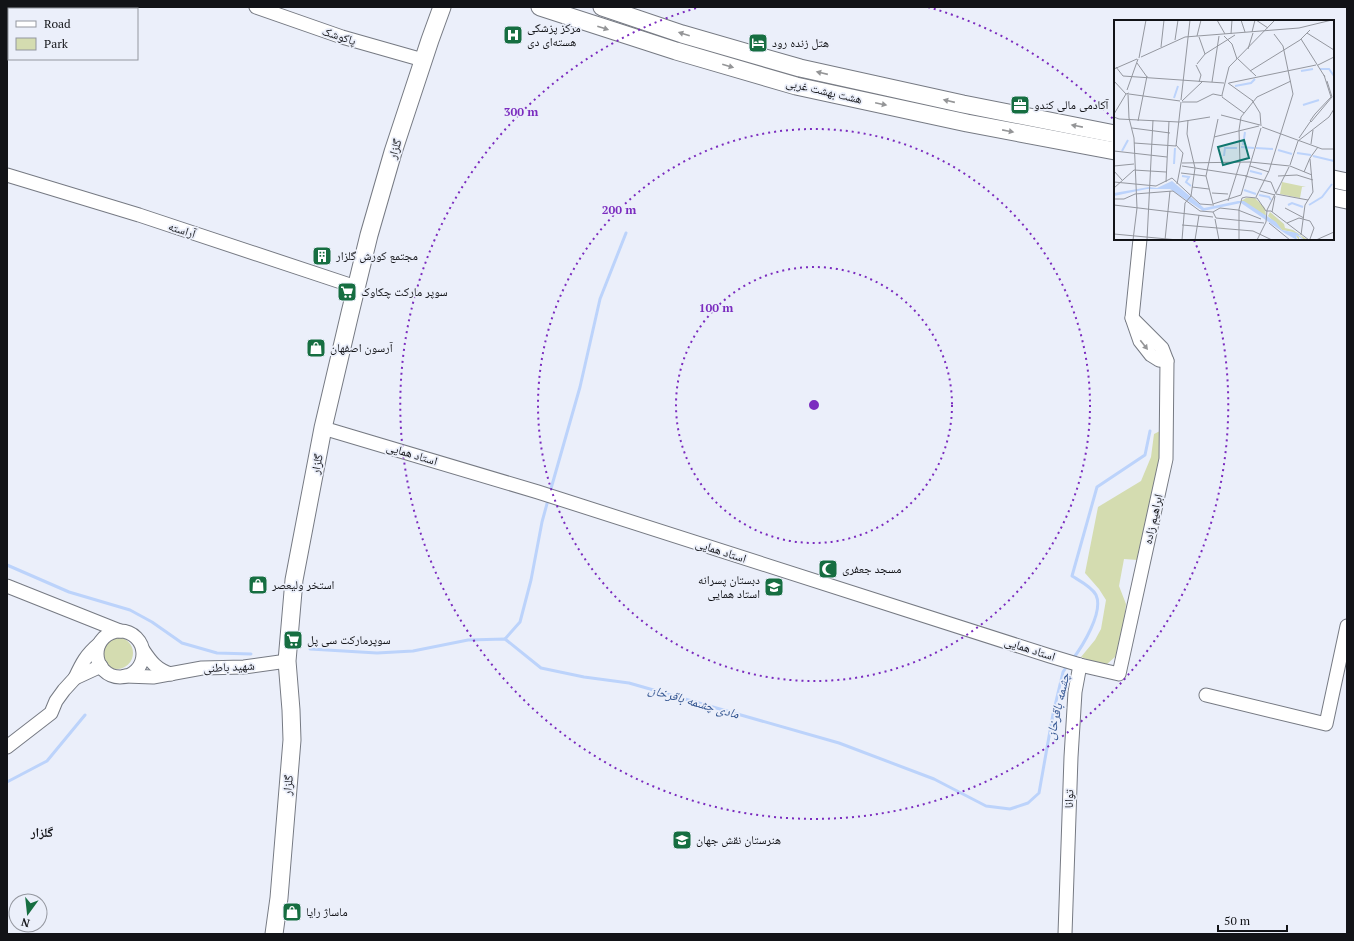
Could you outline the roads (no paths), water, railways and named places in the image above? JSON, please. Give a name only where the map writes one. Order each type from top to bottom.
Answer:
[{"type":"main road","points":[[439,12],[450,7]]},
{"type":"main road","name":"هشت بهشت غربی","points":[[540,7],[676,52],[796,86],[967,123],[1114,151]]},
{"type":"main road","name":"هشت بهشت غربی","points":[[602,7],[682,34],[800,68],[963,104],[1114,134]]},
{"type":"main road","name":"گلزار","points":[[274,934],[279,898],[292,740],[287,661],[294,580],[323,428],[356,287],[392,158],[439,12]]},
{"type":"main road","points":[[1334,179],[1347,182]]},
{"type":"main road","points":[[1334,197],[1347,200]]},
{"type":"street","name":"پاکوشک","points":[[256,7],[342,37],[423,60]]},
{"type":"street","name":"آراسته","points":[[7,176],[144,217],[356,287]]},
{"type":"street","name":"ابراهیم زاده","points":[[1119,674],[1166,459],[1167,362],[1159,360],[1151,355],[1140,341],[1132,318],[1140,240]]},
{"type":"street","name":"استاد همایی","points":[[323,428],[538,492],[1050,656],[1119,674]]},
{"type":"street","points":[[7,586],[133,635],[141,644],[150,662],[163,672],[171,674]]},
{"type":"street","points":[[71,612],[96,632],[100,644],[98,659],[101,666],[112,675],[125,676],[137,670],[141,664],[143,650]]},
{"type":"street","points":[[1206,695],[1326,724],[1347,626]]},
{"type":"street","points":[[7,747],[51,713],[60,696],[75,678],[83,660],[108,634],[120,631]]},
{"type":"street","name":"شهید باطنی","points":[[125,676],[153,677],[202,668],[244,667],[287,661]]},
{"type":"street","name":"توانا","points":[[1065,934],[1071,757],[1075,692],[1080,665]]},
{"type":"street","points":[[75,678],[101,666]]},
{"type":"waterway","points":[[550,492],[580,387],[600,299],[626,233]]},
{"type":"waterway","name":"مادی چشمه باقرخان","points":[[1072,660],[1091,629],[1097,610],[1098,602],[1092,589],[1072,576],[1097,487],[1145,455],[1150,431]]},
{"type":"waterway","points":[[505,639],[520,622],[531,580],[542,522],[548,500]]},
{"type":"waterway","points":[[7,565],[69,592],[130,610],[152,622],[182,643],[217,653],[251,654]]},
{"type":"waterway","name":"مادی چشمه باقرخان","points":[[310,649],[377,653],[413,651],[468,640],[505,639],[541,668],[584,677],[629,683],[839,743],[934,779],[986,806],[1010,809],[1028,803],[1039,793],[1053,714],[1063,672],[1067,666]]},
{"type":"waterway","points":[[7,782],[47,761],[85,715]]},
{"type":"place","name":"مرکز پزشکی هسته‌ای دی","points":[[513,35]]},
{"type":"place","name":"هتل زنده رود","points":[[758,43]]},
{"type":"place","name":"آکادمی مالی کندو","points":[[1020,105]]},
{"type":"place","name":"مجتمع کورش گلزار","points":[[322,256]]},
{"type":"place","name":"سوپر مارکت چکاوک","points":[[347,292]]},
{"type":"place","name":"آرسون اصفهان","points":[[316,348]]},
{"type":"place","name":"مسجد جعفری","points":[[828,569]]},
{"type":"place","name":"استخر ولیعصر","points":[[258,585]]},
{"type":"place","name":"دبستان پسرانه استاد همایی","points":[[774,587]]},
{"type":"place","name":"سوپرمارکت سی پل","points":[[293,640]]},
{"type":"place","name":"هنرستان نقش جهان","points":[[682,840]]},
{"type":"place","name":"ماساژ رایا","points":[[292,912]]},
{"type":"district","name":"گلزار","points":[[42,832]]},
{"type":"water label","name":"چشمه باقرخان","points":[[1057,706]]}]
